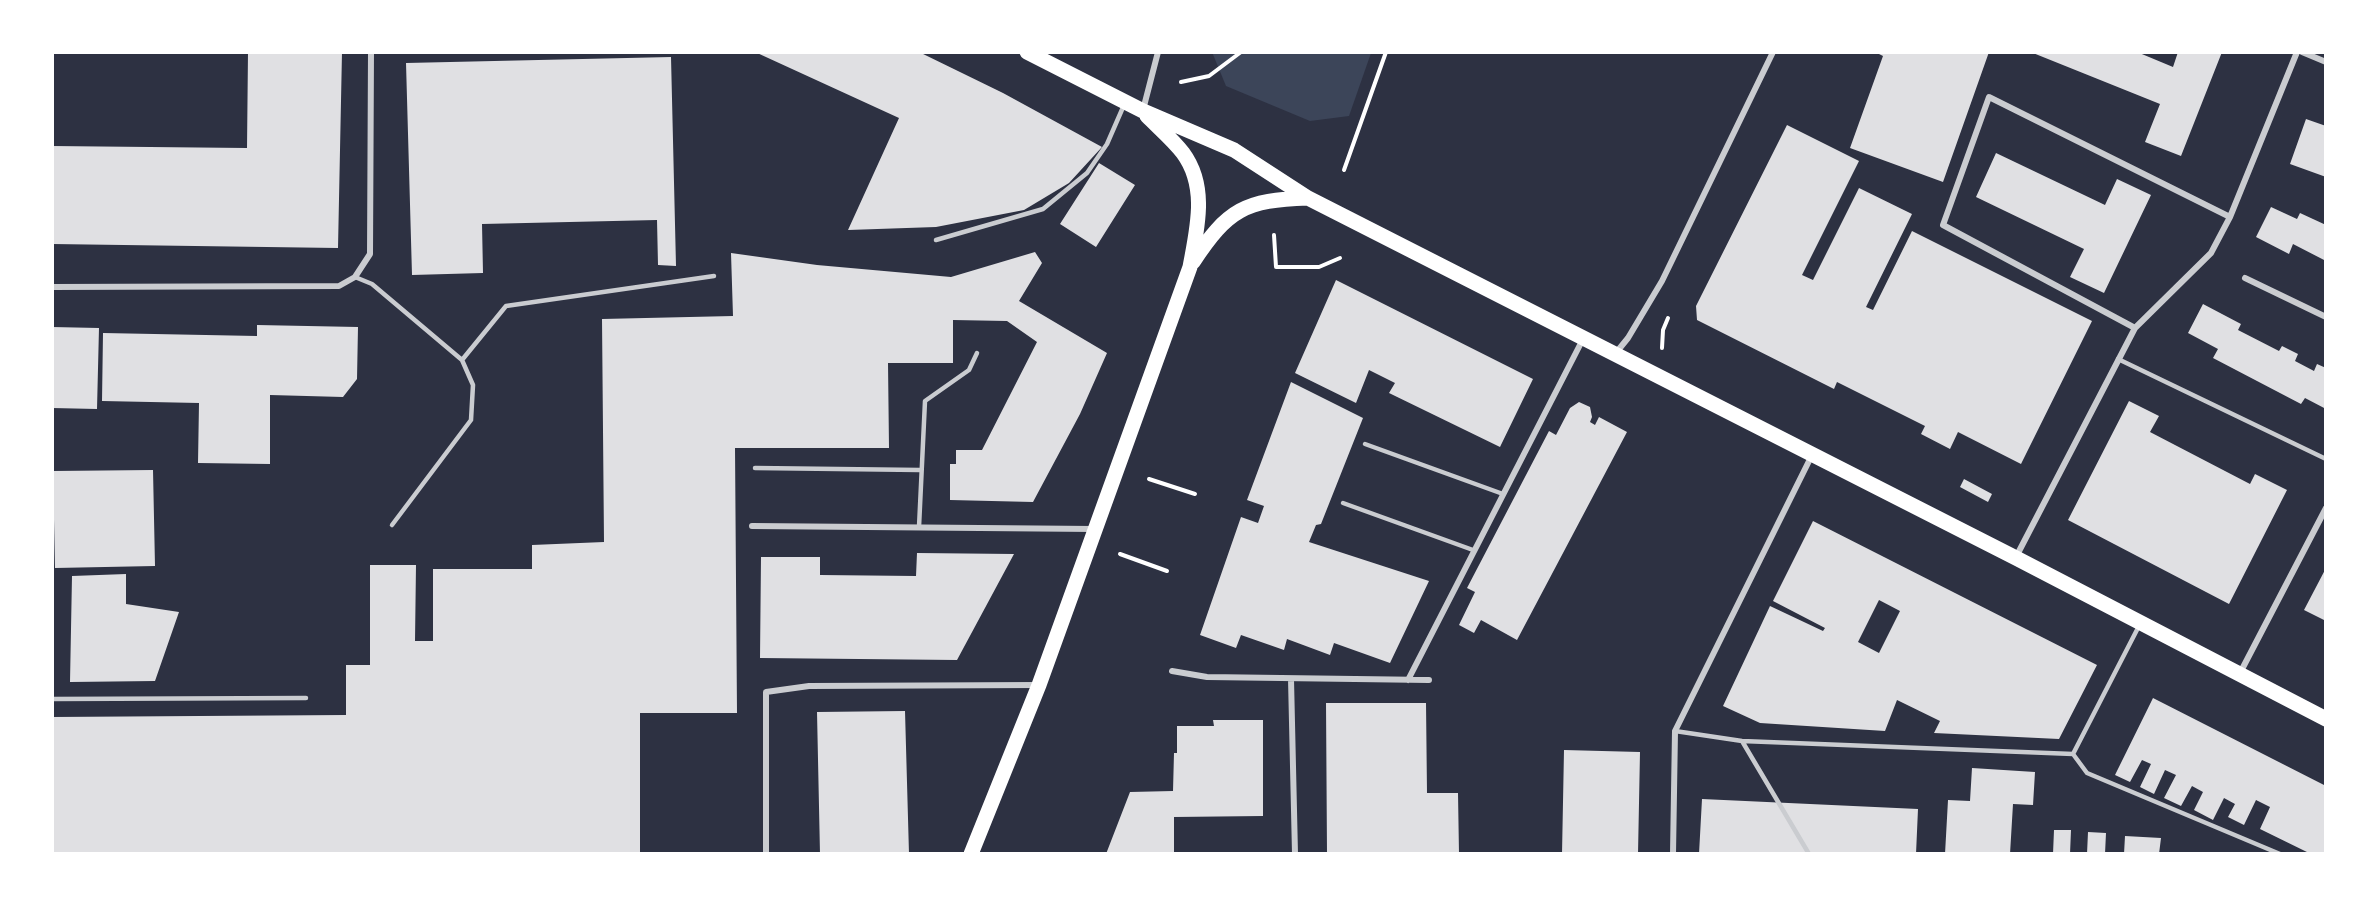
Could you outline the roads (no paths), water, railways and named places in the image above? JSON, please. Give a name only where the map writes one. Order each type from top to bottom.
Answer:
[{"type":"main road","points":[[1027,52],[1143,111],[1234,150],[1308,198],[1813,454],[2325,719]]},
{"type":"main road","points":[[971,854],[1039,686],[1190,267],[1199,209],[1197,184],[1183,154],[1143,111]]},
{"type":"main road","points":[[1190,267],[1211,235],[1240,209],[1277,199],[1308,198]]},
{"type":"main road","points":[[980,854],[982,828]]},
{"type":"street","points":[[52,287],[339,286],[355,277],[370,254],[371,52]]},
{"type":"street","points":[[1143,111],[1158,52]]},
{"type":"street","points":[[1615,355],[1628,338],[1662,281],[1773,52]]},
{"type":"street","points":[[2016,558],[2135,328],[2211,253],[2230,217],[2297,52]]},
{"type":"street","points":[[2302,52],[2325,62]]},
{"type":"street","points":[[2135,328],[1943,225],[1989,97],[2230,217]]},
{"type":"street","points":[[2245,278],[2325,317]]},
{"type":"street","points":[[1408,680],[1584,338]]},
{"type":"street","points":[[1673,854],[1675,731],[1813,454]]},
{"type":"street","points":[[2239,675],[2325,508]]},
{"type":"street","points":[[752,526],[1097,529]]},
{"type":"street","points":[[1172,671],[1207,677],[1429,680]]},
{"type":"street","points":[[1291,679],[1295,854]]},
{"type":"street","points":[[766,854],[766,692],[809,686],[1039,686]]},
{"type":"lane","points":[[936,240],[1042,209],[1087,173],[1107,144],[1125,102]]},
{"type":"lane","points":[[462,360],[506,306],[714,276]]},
{"type":"lane","points":[[355,277],[372,284],[462,360],[473,385],[471,420],[392,525]]},
{"type":"lane","points":[[919,527],[925,401],[969,370],[977,353]]},
{"type":"lane","points":[[2118,359],[2325,459]]},
{"type":"lane","points":[[1365,444],[1503,494]]},
{"type":"lane","points":[[755,468],[920,470]]},
{"type":"lane","points":[[1343,503],[1473,550]]},
{"type":"lane","points":[[2073,754],[2140,624]]},
{"type":"lane","points":[[52,699],[306,698]]},
{"type":"lane","points":[[1675,731],[1742,741],[2073,754]]},
{"type":"lane","points":[[1742,741],[1809,854]]},
{"type":"lane","points":[[2073,754],[2087,773],[2280,854]]}]
